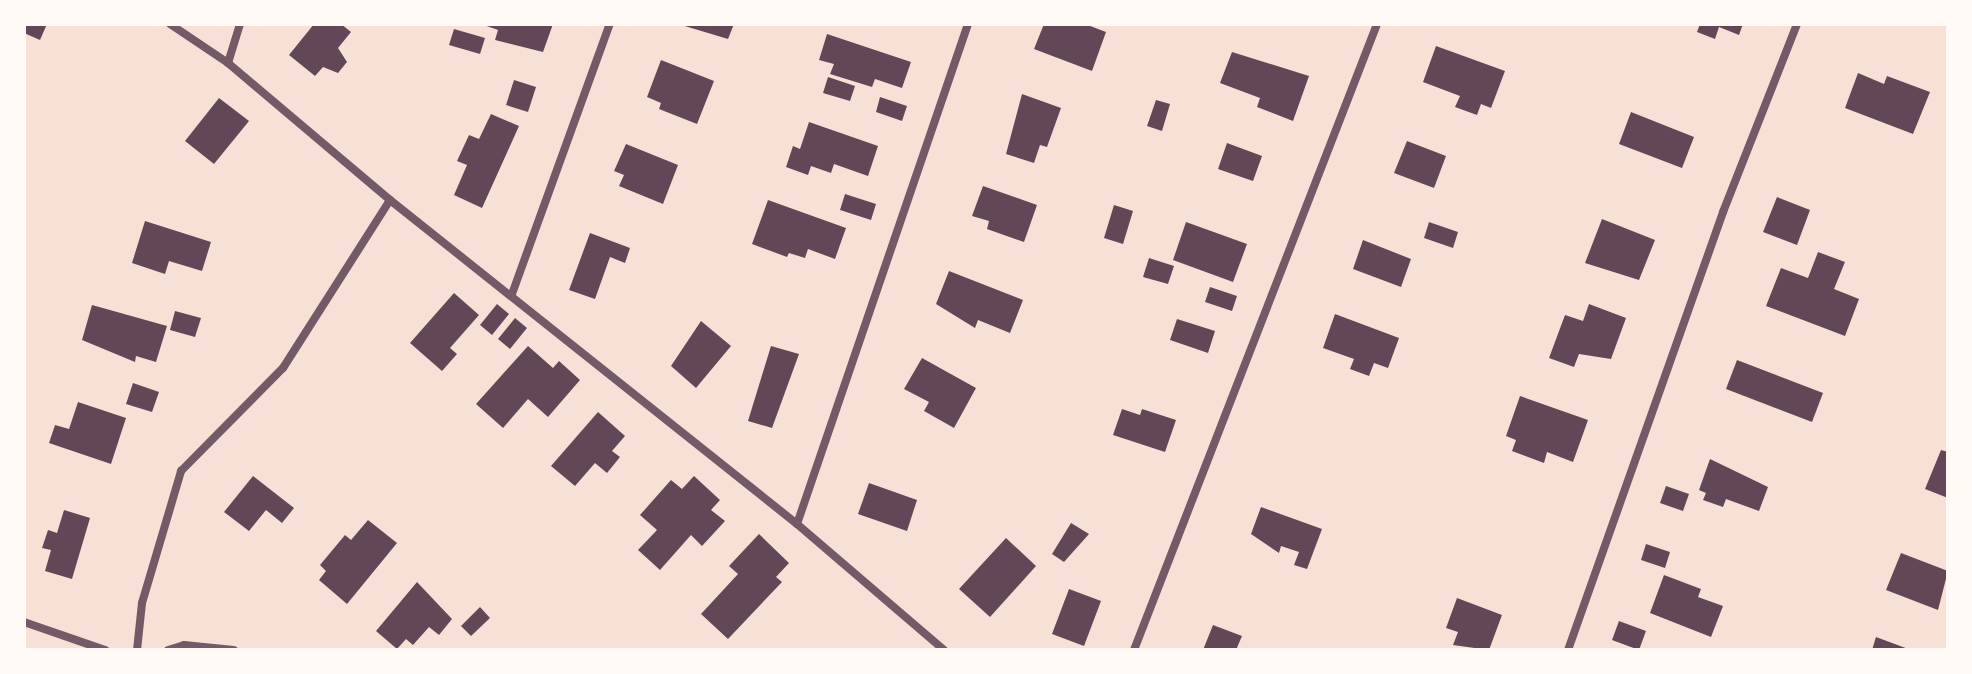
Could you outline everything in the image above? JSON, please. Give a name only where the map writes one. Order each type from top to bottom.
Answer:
[{"type":"street","points":[[170,24],[228,63],[390,200],[512,294],[797,524],[944,650]]},
{"type":"street","points":[[228,63],[240,24]]},
{"type":"street","points":[[512,294],[610,24]]},
{"type":"street","points":[[797,524],[968,24]]},
{"type":"street","points":[[1134,650],[1377,24]]},
{"type":"street","points":[[1568,650],[1723,212],[1797,24]]},
{"type":"street","points":[[137,650],[142,603],[181,471],[283,368],[390,200]]},
{"type":"street","points":[[24,622],[105,650]]},
{"type":"street","points":[[168,650],[184,645],[234,650]]},
{"type":"building","points":[[24,24],[47,24],[40,40],[24,33]]},
{"type":"building","points":[[314,24],[341,24],[351,32],[338,48],[347,62],[338,73],[323,67],[315,76],[289,55]]},
{"type":"building","points":[[481,24],[553,24],[543,52],[495,40],[498,30]]},
{"type":"building","points":[[678,24],[734,24],[728,39]]},
{"type":"building","points":[[1044,24],[1085,24],[1106,32],[1092,71],[1034,49]]},
{"type":"building","points":[[1700,24],[1743,24],[1739,35],[1719,27],[1715,39],[1697,32]]},
{"type":"building","points":[[454,29],[485,38],[480,54],[449,45]]},
{"type":"building","points":[[827,34],[911,62],[902,88],[875,79],[872,87],[830,74],[834,64],[819,60]]},
{"type":"building","points":[[1436,46],[1505,71],[1491,108],[1481,104],[1477,115],[1455,107],[1460,96],[1423,82]]},
{"type":"building","points":[[1232,52],[1309,76],[1293,121],[1257,107],[1260,98],[1220,83]]},
{"type":"building","points":[[661,60],[714,81],[697,124],[659,109],[661,103],[647,97]]},
{"type":"building","points":[[1858,73],[1884,84],[1887,76],[1930,92],[1913,134],[1845,108]]},
{"type":"building","points":[[828,77],[855,86],[850,101],[823,93]]},
{"type":"building","points":[[514,80],[536,87],[528,112],[506,105]]},
{"type":"building","points":[[1022,94],[1061,108],[1047,147],[1040,145],[1034,163],[1006,154]]},
{"type":"building","points":[[880,97],[907,106],[902,121],[876,112]]},
{"type":"building","points":[[219,98],[249,121],[214,164],[185,141]]},
{"type":"building","points":[[1156,100],[1170,104],[1162,131],[1147,126]]},
{"type":"building","points":[[1631,112],[1694,137],[1682,168],[1619,144]]},
{"type":"building","points":[[491,114],[519,126],[482,208],[454,195],[467,165],[457,161],[469,135],[479,139]]},
{"type":"building","points":[[809,122],[878,146],[868,176],[834,164],[831,173],[811,166],[808,175],[786,167],[793,146],[800,149]]},
{"type":"building","points":[[1407,141],[1446,156],[1434,188],[1394,173]]},
{"type":"building","points":[[1227,143],[1262,156],[1253,181],[1218,169]]},
{"type":"building","points":[[626,144],[678,165],[663,204],[619,186],[624,175],[614,171]]},
{"type":"building","points":[[983,186],[1037,205],[1024,242],[987,229],[989,221],[972,216]]},
{"type":"building","points":[[845,194],[876,204],[871,220],[840,210]]},
{"type":"building","points":[[1777,197],[1810,210],[1797,245],[1763,232]]},
{"type":"building","points":[[768,200],[846,228],[835,259],[808,249],[805,258],[789,253],[787,257],[752,244]]},
{"type":"building","points":[[1114,205],[1133,211],[1123,244],[1104,238]]},
{"type":"building","points":[[1602,219],[1655,240],[1639,280],[1585,263]]},
{"type":"building","points":[[145,221],[211,242],[202,271],[169,261],[165,274],[132,263]]},
{"type":"building","points":[[1186,222],[1247,244],[1233,282],[1173,260]]},
{"type":"building","points":[[1429,222],[1458,232],[1453,248],[1424,238]]},
{"type":"building","points":[[590,233],[630,248],[625,263],[610,257],[595,299],[569,290]]},
{"type":"building","points":[[1363,240],[1411,259],[1401,287],[1353,269]]},
{"type":"building","points":[[1818,252],[1845,262],[1834,289],[1859,299],[1845,336],[1766,306],[1781,268],[1808,278]]},
{"type":"building","points":[[1149,258],[1174,266],[1168,284],[1143,277]]},
{"type":"building","points":[[949,271],[1023,300],[1010,333],[978,320],[975,328],[936,304]]},
{"type":"building","points":[[1210,287],[1237,296],[1232,311],[1205,302]]},
{"type":"building","points":[[454,293],[479,315],[450,348],[457,354],[442,371],[410,343]]},
{"type":"building","points":[[497,304],[509,314],[492,335],[480,325]]},
{"type":"building","points":[[1589,304],[1626,318],[1611,359],[1579,354],[1574,367],[1549,358],[1565,315],[1583,321]]},
{"type":"building","points":[[92,305],[167,326],[156,362],[136,356],[135,362],[82,340]]},
{"type":"building","points":[[175,311],[201,318],[195,337],[170,330]]},
{"type":"building","points":[[1335,314],[1399,338],[1388,368],[1374,363],[1369,376],[1350,369],[1354,359],[1323,348]]},
{"type":"building","points":[[515,318],[527,328],[510,349],[498,339]]},
{"type":"building","points":[[1177,319],[1215,331],[1208,353],[1170,340]]},
{"type":"building","points":[[701,321],[731,346],[696,388],[671,366]]},
{"type":"building","points":[[528,346],[553,368],[559,361],[580,380],[548,417],[528,399],[503,428],[476,404]]},
{"type":"building","points":[[771,346],[799,354],[772,428],[748,421]]},
{"type":"building","points":[[922,358],[976,388],[954,428],[924,411],[929,402],[904,389]]},
{"type":"building","points":[[1737,360],[1823,393],[1812,422],[1726,389]]},
{"type":"building","points":[[133,383],[159,392],[152,412],[126,404]]},
{"type":"building","points":[[1520,396],[1588,420],[1573,462],[1547,452],[1544,463],[1512,451],[1516,440],[1506,436]]},
{"type":"building","points":[[78,402],[126,418],[111,464],[49,443],[55,425],[69,429]]},
{"type":"building","points":[[1122,409],[1140,415],[1142,409],[1176,420],[1165,452],[1113,435]]},
{"type":"building","points":[[598,412],[625,436],[612,451],[620,457],[607,473],[595,463],[575,486],[551,466]]},
{"type":"building","points":[[1941,450],[1948,452],[1948,498],[1925,489]]},
{"type":"building","points":[[1710,459],[1768,487],[1759,511],[1726,499],[1723,507],[1703,500],[1706,493],[1699,490]]},
{"type":"building","points":[[253,476],[294,508],[282,523],[266,510],[249,531],[224,512]]},
{"type":"building","points":[[694,476],[720,500],[711,510],[725,521],[702,546],[691,535],[660,570],[638,550],[657,530],[640,515],[671,480],[682,489]]},
{"type":"building","points":[[869,483],[917,500],[907,531],[858,514]]},
{"type":"building","points":[[1666,486],[1689,494],[1683,511],[1660,503]]},
{"type":"building","points":[[1261,507],[1322,529],[1307,569],[1294,565],[1299,552],[1281,546],[1279,553],[1251,534]]},
{"type":"building","points":[[64,510],[90,518],[72,579],[45,571],[51,550],[42,548],[48,530],[57,533]]},
{"type":"building","points":[[368,520],[397,543],[347,604],[319,580],[326,571],[320,565],[345,535],[351,540]]},
{"type":"building","points":[[1071,523],[1089,534],[1064,562],[1052,554]]},
{"type":"building","points":[[759,534],[789,563],[776,577],[782,582],[728,639],[701,614],[738,574],[729,566]]},
{"type":"building","points":[[1006,538],[1036,566],[990,617],[959,589]]},
{"type":"building","points":[[1646,544],[1670,552],[1665,568],[1641,560]]},
{"type":"building","points":[[1901,553],[1948,571],[1938,610],[1886,590]]},
{"type":"building","points":[[1664,575],[1701,589],[1698,597],[1723,606],[1711,637],[1650,613]]},
{"type":"building","points":[[417,582],[452,619],[439,635],[429,627],[413,645],[406,639],[397,649],[376,631]]},
{"type":"building","points":[[1069,589],[1101,601],[1084,646],[1052,634]]},
{"type":"building","points":[[1457,598],[1502,615],[1489,650],[1453,645],[1458,632],[1446,628]]},
{"type":"building","points":[[480,607],[490,618],[471,636],[461,626]]},
{"type":"building","points":[[1619,621],[1646,631],[1639,650],[1612,640]]},
{"type":"building","points":[[1213,625],[1242,636],[1236,650],[1203,650]]},
{"type":"building","points":[[1876,637],[1911,650],[1872,650]]}]
